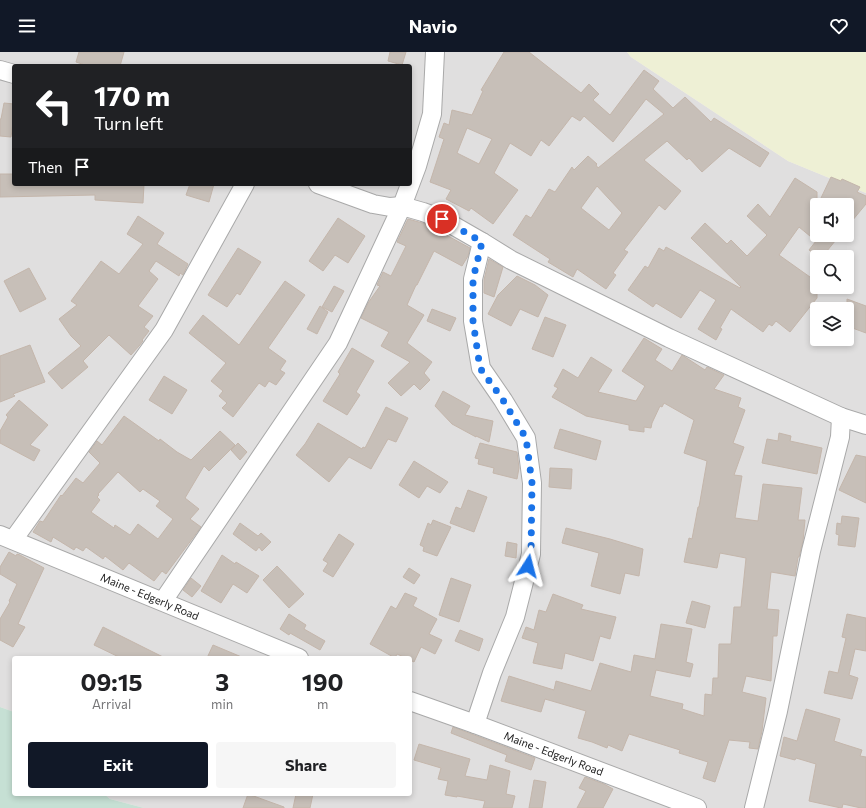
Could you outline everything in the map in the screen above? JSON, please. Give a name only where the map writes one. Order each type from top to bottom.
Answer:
[{"type":"street","points":[[412,179],[432,114],[435,52]]},
{"type":"street","points":[[0,70],[12,73]]},
{"type":"street","points":[[7,537],[164,330],[244,186]]},
{"type":"street","points":[[324,186],[373,204],[390,207],[402,206],[442,219],[511,260],[669,338],[841,417],[866,425]]},
{"type":"street","points":[[163,601],[338,343],[402,206],[410,186]]},
{"type":"street","points":[[475,724],[492,673],[515,617],[531,554],[532,483],[526,438],[503,400],[480,368],[473,321],[473,279],[482,242]]},
{"type":"street","points":[[754,808],[780,704],[811,551],[840,437],[841,417]]},
{"type":"street","name":"Maine - Edgerly Road","points":[[7,537],[294,656]]},
{"type":"street","name":"Maine - Edgerly Road","points":[[412,702],[697,808]]},
{"type":"shaded area","points":[[0,52],[627,52],[631,57],[788,161],[866,193],[866,808],[144,808],[110,799],[106,796],[412,796],[412,656],[12,656],[12,711],[0,707]]},
{"type":"green space","points":[[627,52],[866,52],[866,193],[788,161],[631,57]]},
{"type":"green space","points":[[0,707],[12,711],[12,796],[106,796],[110,799],[144,808],[0,808]]},
{"type":"building","points":[[79,52],[124,52],[121,64],[82,64],[76,62]]},
{"type":"building","points":[[390,52],[406,52],[402,64],[388,61]]},
{"type":"building","points":[[504,52],[529,52],[581,93],[589,84],[599,94],[593,100],[610,115],[644,70],[659,81],[653,89],[673,108],[685,97],[711,122],[714,118],[769,153],[760,167],[729,148],[702,172],[689,158],[687,160],[667,141],[644,160],[681,191],[665,210],[659,205],[624,250],[628,252],[613,273],[616,275],[606,289],[577,269],[573,277],[548,262],[550,259],[513,235],[526,215],[531,218],[549,189],[555,192],[572,167],[574,170],[588,156],[597,164],[596,165],[598,168],[664,114],[646,99],[613,142],[584,116],[580,121],[572,116],[549,146],[541,140],[531,156],[510,143],[494,173],[518,190],[493,224],[471,208],[469,211],[446,199],[451,190],[430,182],[444,139],[439,137],[444,123],[449,125],[452,110],[472,115],[483,91],[481,90]],"holes":[[[467,128],[492,139],[479,164],[457,153]],[[597,186],[622,213],[609,230],[581,208]]]},
{"type":"building","points":[[4,103],[12,104],[11,137],[0,136]]},
{"type":"building","points":[[0,174],[12,174],[12,186],[144,186],[143,203],[95,200],[95,195],[0,197]]},
{"type":"building","points":[[831,177],[841,181],[842,179],[860,187],[857,192],[866,196],[866,204],[854,219],[854,198],[821,198]]},
{"type":"building","points":[[795,178],[817,192],[817,198],[810,198],[810,236],[799,227],[779,255],[810,277],[810,294],[817,294],[817,298],[814,302],[810,302],[810,307],[790,332],[776,321],[772,326],[769,324],[763,332],[731,309],[720,328],[722,329],[716,340],[698,329],[716,300],[700,290],[681,318],[656,303],[653,307],[628,290],[645,266],[648,268],[659,248],[664,251],[666,247],[740,288],[741,287],[691,238],[705,223],[727,244],[731,240],[747,256],[767,235],[747,216],[758,204],[770,217]]},
{"type":"building","points":[[189,186],[213,186],[209,202],[186,195]]},
{"type":"building","points":[[138,216],[164,233],[157,244],[188,264],[183,275],[180,273],[179,276],[156,261],[149,271],[158,279],[138,306],[153,316],[144,327],[149,331],[142,340],[143,341],[131,355],[109,335],[83,361],[88,367],[62,389],[48,373],[81,346],[71,336],[59,319],[77,305],[71,301],[101,261],[119,274],[143,244],[127,234]]},
{"type":"building","points":[[338,218],[365,236],[348,263],[335,255],[323,271],[309,261]]},
{"type":"building","points":[[408,219],[426,224],[470,248],[468,256],[462,266],[434,251],[416,285],[407,305],[424,315],[407,343],[432,362],[424,373],[430,380],[420,390],[414,384],[401,396],[388,383],[410,362],[381,346],[389,332],[361,318],[368,303],[380,286],[377,285],[383,272],[391,276],[406,246],[397,242]]},
{"type":"building","points":[[815,242],[834,242],[828,250],[809,250]]},
{"type":"building","points":[[238,248],[261,262],[240,295],[237,293],[227,307],[208,295]]},
{"type":"building","points":[[489,259],[503,267],[494,297],[484,293],[484,280]]},
{"type":"building","points":[[29,268],[46,299],[20,312],[4,281]]},
{"type":"building","points":[[517,276],[535,285],[548,295],[538,317],[520,309],[511,326],[488,314],[498,295]]},
{"type":"building","points":[[285,281],[305,295],[268,348],[286,361],[280,370],[285,373],[276,385],[269,381],[265,387],[259,383],[233,417],[222,408],[227,403],[219,396],[223,391],[211,381],[226,363],[189,333],[203,315],[239,345]]},
{"type":"building","points":[[334,286],[344,291],[332,312],[322,307]]},
{"type":"building","points":[[847,299],[866,306],[866,333],[854,329],[854,302],[847,302]]},
{"type":"building","points":[[320,306],[328,312],[317,334],[307,329]]},
{"type":"building","points":[[432,309],[456,318],[450,331],[427,321]]},
{"type":"building","points":[[545,317],[566,325],[553,357],[532,349]]},
{"type":"building","points":[[644,338],[662,349],[655,360],[672,371],[682,355],[705,370],[707,367],[724,375],[714,389],[741,398],[738,407],[745,410],[733,443],[744,447],[734,475],[742,476],[735,518],[758,521],[763,484],[802,488],[798,520],[805,520],[803,541],[798,557],[795,576],[771,572],[767,609],[779,610],[777,636],[773,636],[771,681],[746,676],[742,692],[766,698],[758,749],[749,748],[750,742],[729,740],[715,782],[703,778],[708,762],[679,753],[680,750],[629,734],[622,751],[608,745],[607,748],[578,738],[586,711],[545,699],[541,712],[501,701],[509,676],[554,690],[556,681],[591,691],[600,663],[631,672],[634,655],[655,659],[661,624],[692,629],[686,662],[693,664],[690,677],[656,670],[650,696],[683,704],[682,709],[704,716],[705,694],[712,695],[713,678],[718,678],[719,644],[731,644],[734,607],[741,607],[746,558],[720,553],[717,568],[684,562],[689,538],[692,539],[707,461],[684,453],[694,420],[664,403],[662,407],[660,406],[651,428],[644,427],[644,432],[629,430],[629,425],[586,416],[552,397],[558,388],[554,386],[563,369],[578,378],[591,357],[612,370],[598,392],[636,401],[645,386],[622,371]]},
{"type":"building","points":[[30,345],[45,382],[13,394],[15,396],[0,402],[0,356]]},
{"type":"building","points":[[352,348],[374,361],[356,392],[360,395],[347,415],[323,401],[340,374],[338,372]]},
{"type":"building","points":[[164,376],[187,390],[172,414],[149,400]]},
{"type":"building","points":[[443,391],[470,406],[465,415],[493,421],[489,442],[452,424],[435,406]]},
{"type":"building","points":[[19,400],[48,425],[30,445],[40,450],[34,461],[0,443],[0,431],[8,417],[6,415]]},
{"type":"building","points":[[386,407],[408,418],[396,442],[388,439],[371,469],[349,457],[329,482],[296,455],[318,423],[362,449],[363,447],[365,448]]},
{"type":"building","points":[[124,416],[159,441],[160,439],[177,452],[191,460],[220,431],[235,445],[209,471],[204,466],[185,498],[199,509],[190,519],[201,527],[166,574],[162,571],[154,581],[129,563],[123,570],[105,556],[103,559],[86,547],[83,551],[76,547],[74,550],[53,537],[51,542],[33,532],[40,521],[43,522],[61,495],[62,496],[76,478],[83,483],[100,463],[89,452],[97,441],[102,445]],"holes":[[[118,472],[140,492],[143,489],[160,501],[156,506],[173,519],[158,539],[138,524],[130,535],[115,525],[114,528],[91,512],[100,500],[97,497],[99,495],[98,494]]]},
{"type":"building","points":[[560,429],[601,441],[596,460],[554,448]]},
{"type":"building","points":[[779,433],[791,436],[790,441],[822,448],[817,474],[762,463],[767,439],[778,441]]},
{"type":"building","points":[[238,443],[247,452],[240,460],[231,450]]},
{"type":"building","points":[[480,443],[517,452],[519,468],[517,479],[493,473],[494,468],[478,464],[479,459],[475,458]]},
{"type":"building","points":[[856,455],[866,457],[866,503],[839,490]]},
{"type":"building","points":[[414,461],[448,482],[440,493],[427,486],[419,498],[399,485]]},
{"type":"building","points":[[550,468],[572,469],[571,489],[549,487]]},
{"type":"building","points":[[468,490],[487,497],[474,532],[450,523],[456,507],[461,509]]},
{"type":"building","points":[[842,516],[859,518],[855,547],[838,545],[839,535],[836,534],[837,523],[841,524]]},
{"type":"building","points":[[433,520],[451,527],[437,556],[423,551],[424,547],[420,545],[428,523],[431,525]]},
{"type":"building","points":[[240,523],[258,536],[261,533],[271,542],[262,551],[259,547],[256,551],[233,534]]},
{"type":"building","points":[[566,528],[643,549],[639,576],[625,573],[620,594],[591,586],[599,553],[562,543]]},
{"type":"building","points":[[339,534],[354,544],[333,577],[323,571],[328,563],[323,560]]},
{"type":"building","points":[[507,542],[517,544],[516,558],[505,556]]},
{"type":"building","points":[[9,552],[16,556],[17,554],[20,555],[44,568],[18,624],[25,627],[13,647],[0,640],[0,619],[10,602],[9,601],[17,584],[0,574],[0,567]]},
{"type":"building","points":[[222,555],[235,564],[236,562],[259,576],[247,593],[233,584],[221,603],[201,591]]},
{"type":"building","points":[[277,566],[304,594],[289,608],[263,580]]},
{"type":"building","points":[[409,568],[420,575],[414,584],[403,577]]},
{"type":"building","points":[[191,578],[201,586],[192,597],[183,590]]},
{"type":"building","points":[[451,578],[471,585],[459,622],[439,615]]},
{"type":"building","points":[[405,593],[417,598],[413,606],[437,619],[429,634],[442,640],[435,654],[421,647],[414,662],[412,661],[412,656],[402,656],[397,654],[396,656],[391,656],[370,644],[391,606],[396,609]]},
{"type":"building","points":[[553,594],[583,605],[581,609],[616,617],[610,639],[600,636],[593,661],[565,653],[562,669],[533,663],[538,643],[522,638],[526,627],[534,630],[539,610],[546,612]]},
{"type":"building","points":[[692,601],[710,606],[705,628],[686,623]]},
{"type":"building","points":[[289,614],[306,625],[304,629],[325,641],[320,650],[280,629]]},
{"type":"building","points":[[847,614],[866,618],[866,651],[855,649],[849,675],[858,678],[852,699],[824,693],[829,671],[838,673],[846,638],[842,637]]},
{"type":"building","points":[[103,627],[161,656],[117,656],[94,645]]},
{"type":"building","points":[[460,630],[483,639],[479,651],[455,641]]},
{"type":"building","points":[[213,645],[239,656],[208,656]]},
{"type":"building","points":[[806,709],[840,719],[834,741],[862,750],[860,756],[866,757],[866,808],[843,804],[841,808],[809,801],[816,764],[796,758],[795,760],[780,756],[784,737],[797,741]]},
{"type":"building","points":[[453,727],[535,758],[531,770],[505,761],[507,755],[451,733]]},
{"type":"building","points":[[419,744],[470,759],[465,776],[487,780],[490,765],[510,771],[506,794],[515,796],[512,808],[483,808],[485,801],[445,795],[448,781],[438,779],[441,768],[414,760]]},
{"type":"building","points":[[585,777],[613,789],[603,808],[577,808],[586,791],[579,788]]},
{"type":"building","points":[[534,780],[546,782],[542,808],[529,808]]},
{"type":"building","points":[[247,796],[254,796],[284,807],[284,808],[243,808]]},
{"type":"building","points":[[296,796],[313,796],[310,808],[293,808]]},
{"type":"route","points":[[442,219],[482,242],[473,279],[473,321],[480,368],[503,400],[526,438],[532,483],[531,554],[528,566]]}]
